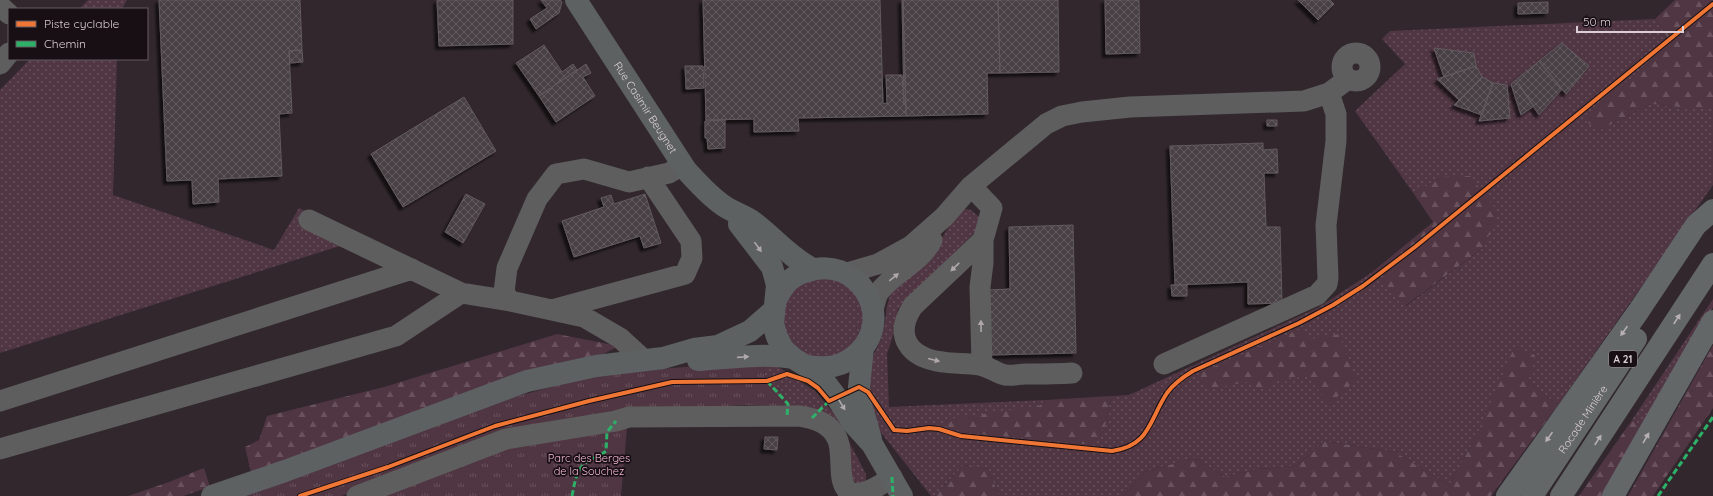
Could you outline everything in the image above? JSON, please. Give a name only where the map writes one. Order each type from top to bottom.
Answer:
[{"type":"highway","points":[[1507,496],[1638,312],[1696,225],[1713,210]]},
{"type":"highway","name":"Rocade Minière","points":[[1532,496],[1713,222]]},
{"type":"highway","name":"A 21","points":[[1561,496],[1713,264]]},
{"type":"highway","points":[[1613,496],[1713,320]]},
{"type":"main road","name":"Rue Casimir Beugnet","points":[[576,0],[683,165],[708,194],[724,206]]},
{"type":"main road","points":[[724,206],[752,221],[799,262],[813,268]]},
{"type":"main road","points":[[724,206],[772,267],[777,285],[773,324],[783,349],[819,374],[837,398],[852,422],[872,444],[902,496]]},
{"type":"main road","points":[[212,496],[284,471],[527,381],[596,366],[653,359],[694,349],[718,346],[750,331],[775,305],[785,285],[798,274],[813,268],[824,267],[847,273],[859,282],[868,295],[873,309],[873,323],[870,336],[863,348],[852,359],[838,366],[823,368],[778,356],[693,361],[653,359]]},
{"type":"main road","points":[[863,348],[859,387],[860,401],[872,444]]},
{"type":"street","points":[[0,6],[8,13]]},
{"type":"street","points":[[0,64],[8,54]]},
{"type":"street","points":[[847,273],[878,264],[911,246],[944,217],[971,186],[1046,124],[1062,116],[1082,112],[1130,107],[1304,101],[1329,93],[1348,79]]},
{"type":"street","points":[[1164,364],[1317,296],[1327,284],[1326,225],[1336,141],[1336,114],[1329,93]]},
{"type":"street","points":[[510,301],[504,292],[507,268],[537,199],[556,174],[584,168],[629,182],[669,173],[683,165]]},
{"type":"street","points":[[551,310],[685,274],[692,258],[690,241],[648,177]]},
{"type":"street","points":[[971,186],[992,208],[983,240],[983,263],[980,287],[982,365]]},
{"type":"street","points":[[873,309],[878,292],[891,279],[914,262],[930,245],[944,217]]},
{"type":"street","points":[[308,220],[461,293],[510,301],[584,317],[653,359]]},
{"type":"street","points":[[983,240],[913,306],[907,316],[904,328],[904,339],[908,345],[915,352],[927,358],[942,362],[982,365],[1004,375],[1072,373]]},
{"type":"street","points":[[0,401],[412,269]]},
{"type":"street","points":[[0,449],[396,336],[461,293]]},
{"type":"street","points":[[357,496],[506,439],[616,421],[629,417],[799,416],[812,418],[824,423],[838,439],[841,452],[843,485],[846,490],[858,496],[866,494],[873,491],[892,477]]},
{"type":"green space","points":[[88,0],[127,0],[123,8],[80,8]]},
{"type":"green space","points":[[1675,0],[1713,0],[1713,110],[1709,107],[1679,107],[1650,104],[1598,131],[1583,118],[1672,44],[1655,19]]},
{"type":"green space","points":[[1655,19],[1672,44],[1584,118],[1598,131],[1650,104],[1679,107],[1709,107],[1713,110],[1713,185],[1558,405],[1528,381],[1475,439],[1449,485],[1395,452],[1324,441],[1296,466],[1258,469],[1225,477],[1195,458],[1147,471],[1123,496],[999,496],[988,469],[963,465],[935,496],[931,496],[872,421],[868,398],[872,394],[868,389],[867,377],[874,354],[881,339],[891,292],[935,250],[957,213],[965,209],[971,210],[979,217],[977,230],[898,309],[895,329],[887,354],[889,407],[1045,400],[1039,406],[1105,426],[1111,396],[1129,395],[1319,307],[1371,273],[1406,306],[1483,248],[1441,177],[1414,194],[1355,111],[1405,64],[1382,39],[1390,31]]},
{"type":"green space","points":[[29,60],[117,60],[113,195],[274,250],[299,208],[362,239],[0,353],[0,90]]},
{"type":"green space","points":[[1470,176],[1499,213],[1483,248],[1405,306],[1371,273],[1433,222],[1414,194],[1441,177]]},
{"type":"green space","points":[[823,278],[838,281],[851,290],[860,303],[863,318],[860,333],[851,346],[838,355],[823,358],[808,355],[795,346],[786,333],[783,318],[786,303],[795,290],[808,281]]},
{"type":"green space","points":[[1713,299],[1713,307],[1707,319],[1644,428],[1632,420]]},
{"type":"green space","points":[[1300,329],[1311,339],[1339,334],[1356,380],[1329,404],[1309,377],[1284,378],[1260,390],[1246,382],[1211,389],[1198,374]]},
{"type":"green space","points":[[557,334],[619,346],[589,361],[524,373],[251,472],[245,447],[259,440],[267,416],[384,387]]},
{"type":"green space","points":[[1713,345],[1713,408],[1653,496],[1628,496]]},
{"type":"green space","points":[[1514,348],[1535,355],[1528,381],[1558,405],[1491,496],[1123,496],[1147,471],[1195,458],[1225,477],[1258,469],[1296,466],[1324,441],[1395,452],[1449,485],[1475,439]]},
{"type":"green space","points":[[762,361],[774,364],[815,391],[835,415],[866,474],[866,481],[858,484],[851,476],[848,470],[844,439],[783,407],[783,402],[767,385]]},
{"type":"green space","name":"Parc des Berges de la Souchez","points":[[762,361],[767,385],[783,402],[783,407],[746,405],[625,412],[369,484],[342,496],[237,496],[511,398],[565,383],[622,372]]},
{"type":"green space","points":[[1111,396],[1105,426],[1093,445],[962,432],[944,425],[944,420],[1039,406],[1045,400]]},
{"type":"green space","points":[[1632,420],[1644,428],[1605,496],[1579,496]]},
{"type":"green space","name":"Parc des Berges de la Souchez","points":[[627,428],[621,496],[373,496],[508,445]]},
{"type":"green space","points":[[963,465],[988,469],[999,496],[935,496]]},
{"type":"green space","points":[[204,468],[210,487],[183,496],[128,496],[169,482]]},
{"type":"building","points":[[159,0],[300,0],[302,50],[289,51],[292,113],[279,114],[282,176],[218,179],[219,202],[193,204],[192,180],[167,181]]},
{"type":"building","points":[[437,0],[513,0],[513,44],[439,46]]},
{"type":"building","points":[[541,0],[560,0],[562,2],[559,13],[536,29],[530,19],[547,8]]},
{"type":"building","points":[[703,0],[880,0],[883,104],[887,103],[886,75],[902,75],[904,103],[903,0],[907,116],[798,118],[799,131],[754,132],[754,119],[706,120]]},
{"type":"building","points":[[903,0],[998,0],[1000,73],[987,73],[988,114],[907,116]]},
{"type":"building","points":[[998,0],[1058,0],[1059,72],[1000,73]]},
{"type":"building","points":[[1105,0],[1139,0],[1140,53],[1106,54]]},
{"type":"building","points":[[1298,0],[1330,0],[1334,4],[1318,20]]},
{"type":"building","points":[[1548,2],[1548,13],[1518,14],[1518,3]]},
{"type":"building","points":[[1562,43],[1589,66],[1566,94],[1539,61]]},
{"type":"building","points":[[544,45],[562,72],[573,64],[577,70],[539,96],[516,63]]},
{"type":"building","points":[[1434,48],[1474,53],[1476,66],[1444,77]]},
{"type":"building","points":[[302,50],[303,62],[290,63],[289,51]]},
{"type":"building","points":[[1539,61],[1562,89],[1539,115],[1516,80]]},
{"type":"building","points":[[586,64],[591,73],[583,77],[595,96],[556,122],[539,96]]},
{"type":"building","points":[[685,66],[703,66],[704,88],[686,89]]},
{"type":"building","points":[[1476,66],[1482,77],[1459,100],[1437,79]]},
{"type":"building","points":[[1482,77],[1493,83],[1482,115],[1454,105]]},
{"type":"building","points":[[1516,80],[1534,106],[1521,115],[1511,84]]},
{"type":"building","points":[[1493,83],[1507,85],[1510,118],[1479,121]]},
{"type":"building","points":[[464,97],[496,151],[403,207],[371,154]]},
{"type":"building","points":[[725,120],[725,148],[708,149],[707,138],[705,138],[705,121]]},
{"type":"building","points":[[1267,120],[1277,120],[1277,126],[1267,126]]},
{"type":"building","points":[[1263,143],[1263,150],[1277,149],[1278,173],[1264,173],[1266,227],[1280,227],[1282,303],[1248,304],[1248,282],[1175,285],[1170,146]]},
{"type":"building","points":[[466,194],[485,204],[463,243],[445,232]]},
{"type":"building","points":[[645,194],[661,243],[644,248],[640,236],[574,257],[562,221],[604,207],[601,198],[611,195],[614,204]]},
{"type":"building","points":[[1073,225],[1076,353],[991,355],[989,290],[1010,289],[1009,227]]},
{"type":"building","points":[[1171,285],[1187,285],[1187,296],[1172,296]]},
{"type":"building","points":[[765,437],[778,437],[777,450],[764,449]]},
{"type":"marked path","points":[[767,381],[788,404],[787,416]]},
{"type":"marked path","points":[[812,418],[829,401]]},
{"type":"marked path","points":[[1658,496],[1713,417]]},
{"type":"marked path","points":[[572,496],[575,480],[579,471],[585,463],[606,451],[607,432],[616,421]]},
{"type":"marked path","points":[[892,477],[893,496]]},
{"type":"cycle path","points":[[300,496],[388,467],[495,426],[589,401],[672,382],[767,381],[787,374],[808,381],[818,388],[829,401],[859,387],[868,392],[894,430],[907,431],[929,428],[939,429],[961,436],[1112,451],[1125,448],[1134,444],[1141,438],[1152,422],[1167,393],[1182,378],[1193,371],[1299,323],[1333,305],[1363,286],[1415,247],[1713,4]]}]
